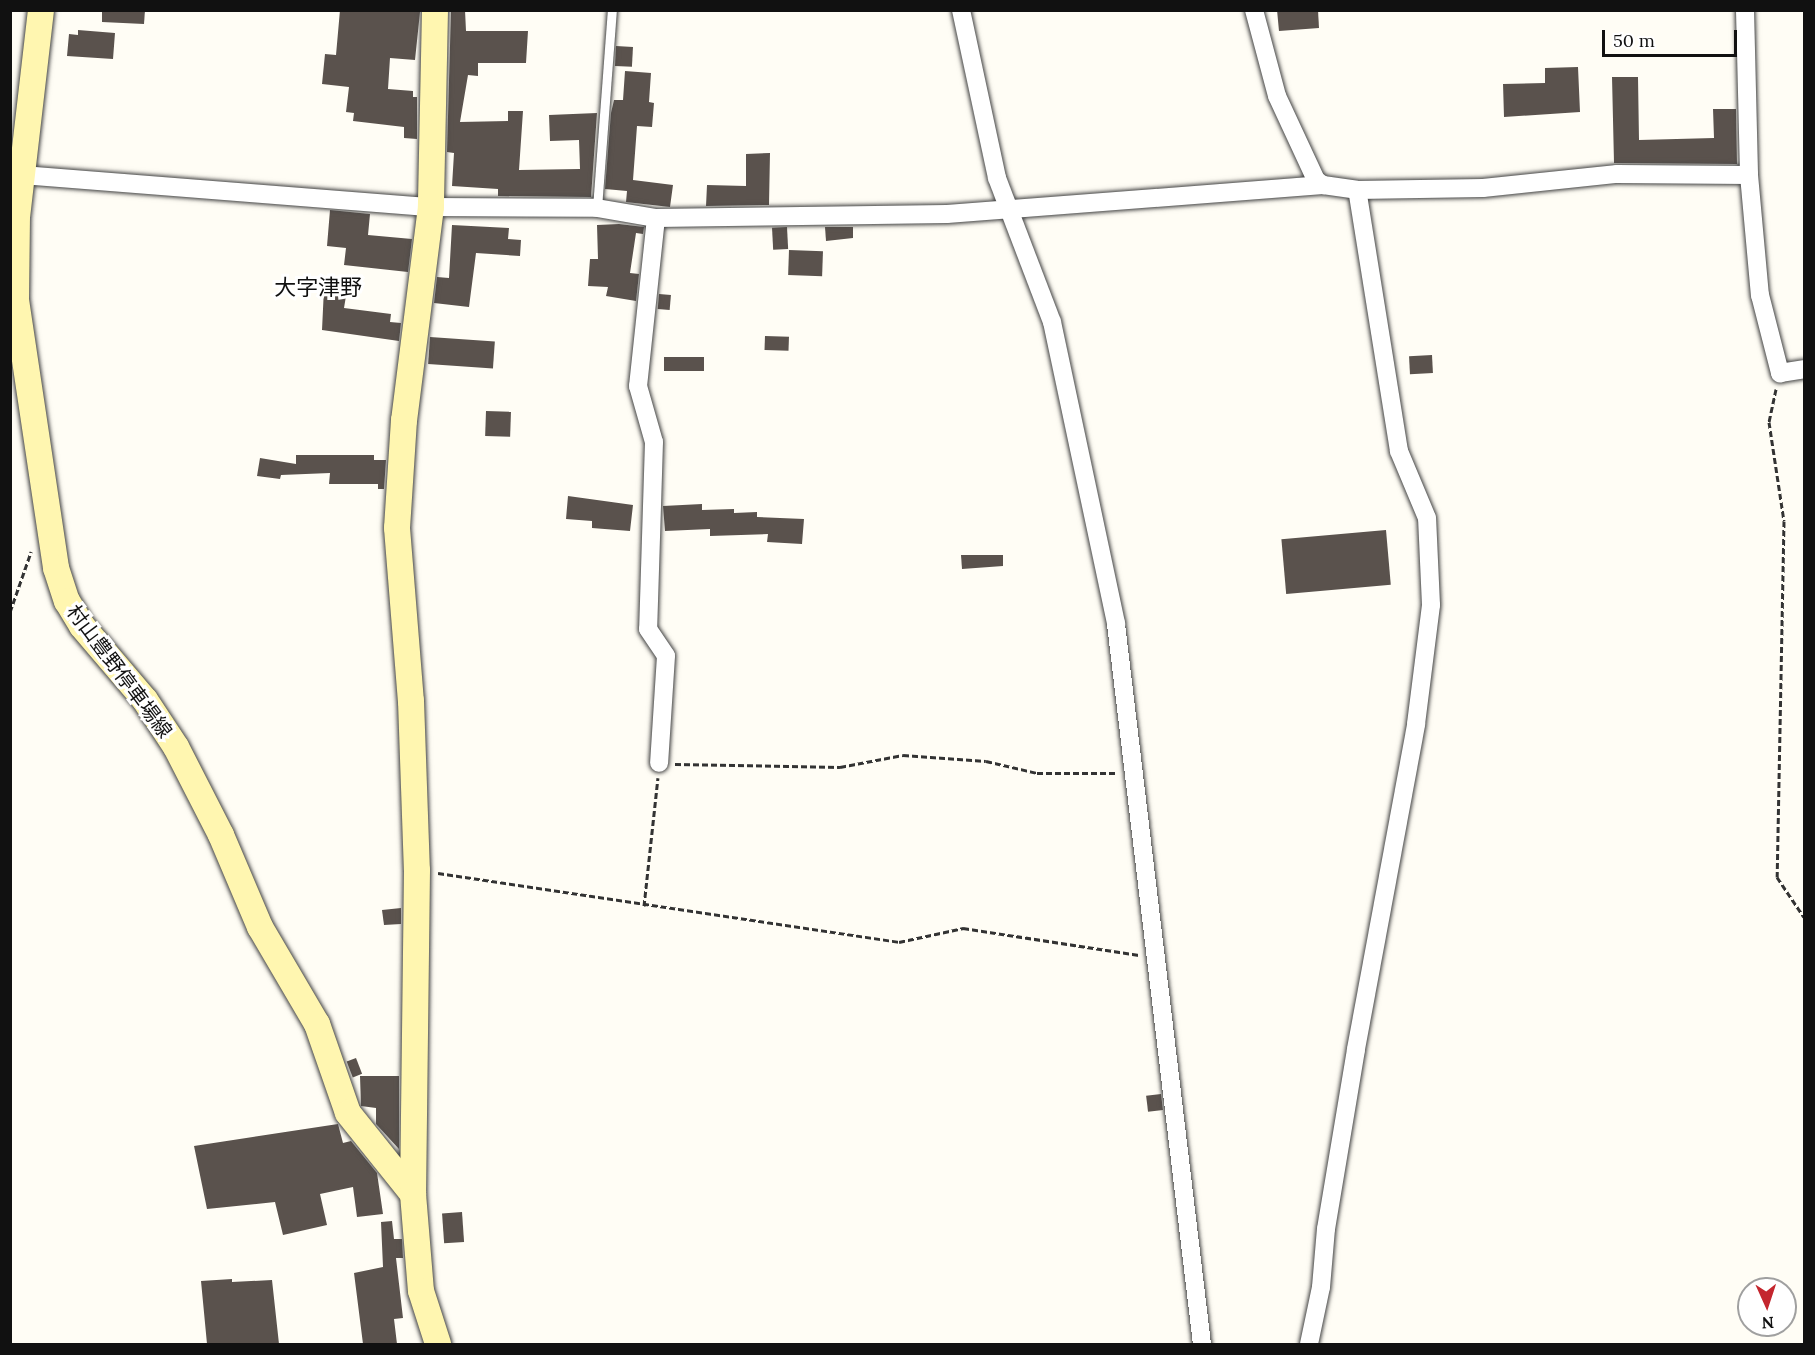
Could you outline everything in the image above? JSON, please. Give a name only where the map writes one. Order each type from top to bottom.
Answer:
[{"type":"main road","name":"村山豊野停車場線","points":[[41,10],[17,216],[16,300],[56,568],[67,601],[82,626],[144,699],[176,747],[221,835],[260,927],[317,1024],[348,1113],[413,1194]]},
{"type":"main road","points":[[435,10],[431,207],[404,420],[397,528],[411,701],[417,870],[413,1194],[421,1291],[438,1344]]},
{"type":"street","points":[[961,10],[997,178],[1052,322],[1116,624],[1202,1344]]},
{"type":"street","points":[[1254,10],[1277,96],[1316,180],[1323,185]]},
{"type":"street","points":[[1745,10],[1749,175],[1760,295],[1780,373],[1804,369]]},
{"type":"street","points":[[22,175],[431,207],[597,208],[656,218],[947,214],[1323,185],[1357,190],[1483,188],[1617,174],[1749,175]]},
{"type":"street","points":[[1309,1344],[1321,1287],[1326,1229],[1356,1049],[1416,724],[1431,604],[1427,518],[1399,451],[1357,190]]},
{"type":"street","points":[[656,218],[638,386],[654,442],[648,629],[666,656],[659,763]]},
{"type":"lane","points":[[597,208],[612,10]]},
{"type":"path","points":[[1780,373],[1769,422],[1784,521],[1777,877],[1804,917]]},
{"type":"path","points":[[10,612],[24,564],[34,547],[51,532]]},
{"type":"path","points":[[644,907],[659,763],[840,767],[903,755],[986,761],[1037,773],[1135,773]]},
{"type":"path","points":[[417,870],[644,907],[899,942],[963,928],[1156,957]]},
{"type":"building","points":[[102,10],[145,10],[144,24],[102,22]]},
{"type":"building","points":[[340,10],[420,12],[415,60],[390,58],[388,89],[413,91],[413,97],[417,97],[417,139],[404,138],[404,127],[353,121],[354,113],[346,112],[349,87],[322,84],[325,54],[336,55]]},
{"type":"building","points":[[451,10],[465,10],[466,31],[528,31],[526,63],[478,63],[478,76],[468,75],[460,122],[508,121],[508,111],[523,111],[519,170],[580,169],[579,140],[550,141],[549,115],[597,113],[591,197],[498,196],[498,189],[452,186],[454,153],[447,152]]},
{"type":"building","points":[[1277,10],[1318,10],[1319,28],[1279,31]]},
{"type":"building","points":[[78,30],[115,33],[113,59],[67,56],[69,34],[78,35]]},
{"type":"building","points":[[616,46],[633,47],[632,67],[615,66]]},
{"type":"building","points":[[1578,67],[1580,112],[1504,117],[1503,84],[1545,83],[1545,68]]},
{"type":"building","points":[[625,71],[651,73],[649,102],[654,103],[652,127],[637,126],[633,180],[673,185],[670,207],[626,202],[627,191],[605,189],[611,113],[614,100],[623,100]]},
{"type":"building","points":[[1612,77],[1638,77],[1639,140],[1714,138],[1713,109],[1736,109],[1737,164],[1614,163]]},
{"type":"building","points":[[770,153],[769,205],[706,206],[707,185],[746,186],[746,154]]},
{"type":"building","points":[[330,210],[370,214],[368,235],[412,239],[408,272],[344,265],[346,248],[327,246]]},
{"type":"building","points":[[619,224],[644,227],[643,234],[636,233],[630,273],[639,274],[636,301],[606,296],[608,287],[588,286],[590,259],[598,259],[597,225]]},
{"type":"building","points":[[452,225],[509,228],[508,239],[521,240],[520,256],[476,253],[469,307],[434,303],[437,277],[449,278]]},
{"type":"building","points":[[787,227],[788,249],[773,250],[772,228]]},
{"type":"building","points":[[825,227],[853,227],[853,238],[826,241]]},
{"type":"building","points":[[789,250],[823,251],[822,276],[788,275]]},
{"type":"building","points":[[324,288],[347,290],[344,308],[391,314],[390,322],[401,323],[399,341],[322,330]]},
{"type":"building","points":[[659,294],[671,295],[670,310],[658,309]]},
{"type":"building","points":[[765,336],[789,337],[788,351],[765,350]]},
{"type":"building","points":[[430,337],[495,342],[493,368],[428,364]]},
{"type":"building","points":[[1432,355],[1433,373],[1410,374],[1409,356]]},
{"type":"building","points":[[664,357],[704,357],[704,371],[664,371]]},
{"type":"building","points":[[486,411],[511,412],[510,437],[485,436]]},
{"type":"building","points":[[296,455],[374,455],[374,460],[386,460],[384,489],[378,489],[378,484],[329,484],[330,473],[281,475],[280,479],[257,476],[260,458],[296,464]]},
{"type":"building","points":[[568,496],[633,505],[630,531],[592,528],[592,521],[566,519]]},
{"type":"building","points":[[702,504],[702,510],[734,509],[734,513],[757,512],[757,517],[804,519],[802,544],[767,542],[768,534],[710,536],[710,529],[665,531],[663,506]]},
{"type":"building","points":[[1386,530],[1391,585],[1286,594],[1281,539]]},
{"type":"building","points":[[961,555],[1003,555],[1003,566],[962,569]]},
{"type":"building","points":[[401,908],[401,924],[384,925],[382,910]]},
{"type":"building","points":[[356,1058],[362,1074],[353,1077],[347,1062]]},
{"type":"building","points":[[360,1076],[399,1076],[399,1149],[376,1124],[376,1108],[361,1106]]},
{"type":"building","points":[[1161,1094],[1163,1110],[1148,1112],[1146,1096]]},
{"type":"building","points":[[338,1124],[343,1143],[351,1141],[377,1173],[383,1214],[357,1217],[353,1187],[320,1194],[327,1225],[283,1235],[275,1202],[207,1209],[194,1146]]},
{"type":"building","points":[[462,1212],[464,1242],[444,1243],[442,1213]]},
{"type":"building","points":[[392,1221],[394,1239],[402,1239],[403,1258],[396,1258],[403,1318],[394,1319],[397,1344],[363,1344],[354,1273],[383,1267],[381,1222]]},
{"type":"building","points":[[232,1279],[232,1282],[272,1280],[279,1344],[207,1344],[201,1281]]},
{"type":"district","name":"大字津野","points":[[318,288]]}]
